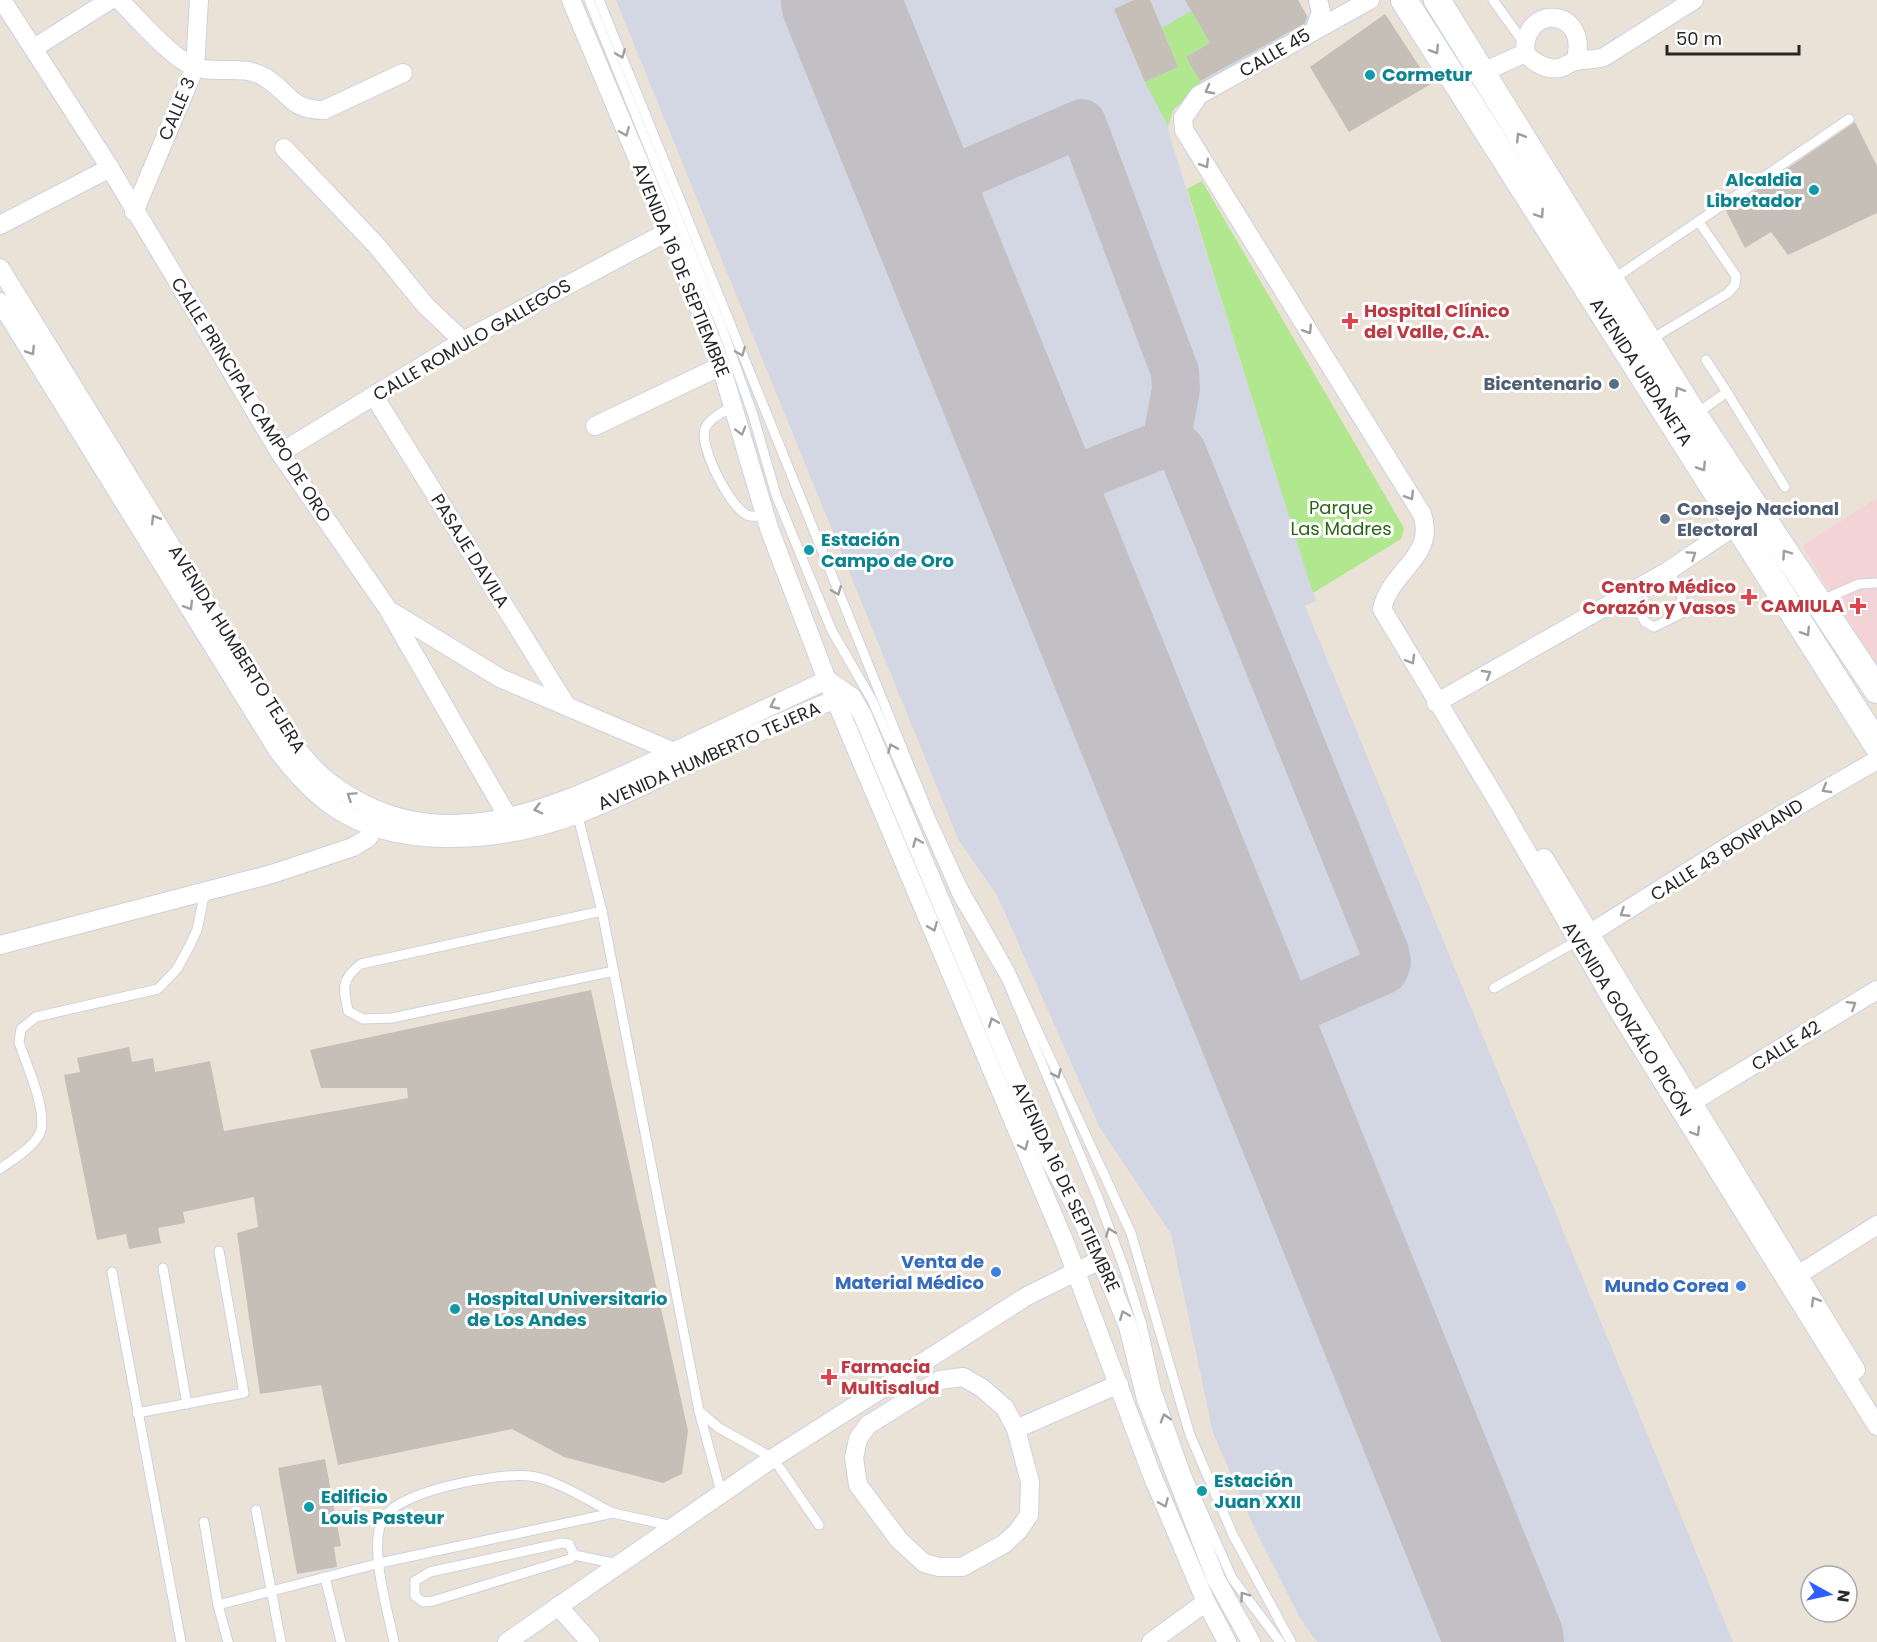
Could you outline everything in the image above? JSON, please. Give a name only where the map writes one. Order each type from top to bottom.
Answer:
[{"type":"street","name":"CALLE PRINCIPAL CAMPO DE ORO","points":[[2,0],[110,168],[134,212],[280,453],[388,609],[514,823]]},
{"type":"street","points":[[34,48],[110,0]]},
{"type":"street","points":[[119,0],[170,50],[195,67],[247,70],[267,78],[295,105],[312,110],[324,110],[403,73]]},
{"type":"street","name":"CALLE 3","points":[[134,212],[195,67],[199,0]]},
{"type":"street","name":"AVENIDA 16 DE SEPTIEMBRE","points":[[572,0],[722,366],[765,516],[827,680],[1075,1272],[1152,1475],[1206,1602],[1227,1642]]},
{"type":"street","points":[[1314,31],[1321,12],[1318,0]]},
{"type":"street","name":"CALLE 45","points":[[1370,0],[1351,6],[1314,31],[1199,95],[1183,118],[1184,129],[1422,514],[1427,528],[1423,546],[1393,582],[1384,596],[1382,609]]},
{"type":"street","name":"AVENIDA URDANETA","points":[[1404,0],[1748,518],[1819,601],[1877,690]]},
{"type":"street","name":"AVENIDA URDANETA","points":[[1437,0],[1694,415],[1748,518],[1877,745]]},
{"type":"street","points":[[1575,61],[1580,47],[1578,37],[1572,26],[1562,19],[1550,17],[1537,21],[1528,30],[1525,48],[1534,62],[1547,67],[1560,68],[1575,61],[1593,61],[1604,57],[1694,0]]},
{"type":"street","points":[[1481,73],[1525,48]]},
{"type":"street","points":[[284,148],[377,246],[425,305],[463,341]]},
{"type":"street","points":[[0,225],[110,168]]},
{"type":"street","name":"CALLE ROMULO GALLEGOS","points":[[280,453],[463,341],[667,232]]},
{"type":"street","name":"AVENIDA HUMBERTO TEJERA","points":[[0,268],[295,747],[321,776],[357,801],[398,818],[425,823],[458,825],[514,823]]},
{"type":"street","name":"AVENIDA HUMBERTO TEJERA","points":[[0,302],[278,751],[300,778],[330,804],[374,827],[438,838],[467,838],[574,807],[836,699]]},
{"type":"street","points":[[595,426],[722,366]]},
{"type":"street","name":"PASAJE DAVILA","points":[[374,396],[566,705]]},
{"type":"street","points":[[1440,700],[1668,571],[1748,518]]},
{"type":"street","points":[[388,609],[500,678],[674,752]]},
{"type":"street","name":"AVENIDA GONZÁLO PICÓN","points":[[1382,609],[1440,700],[1501,807],[1584,938],[1617,1009],[1687,1104],[1793,1278],[1877,1426]]},
{"type":"street","name":"AVENIDA 16 DE SEPTIEMBRE","points":[[827,680],[852,697],[862,714],[1049,1160],[1077,1209],[1128,1326],[1146,1399],[1216,1579],[1251,1642]]},
{"type":"street","name":"AVENIDA HUMBERTO TEJERA","points":[[574,807],[674,752],[827,680]]},
{"type":"street","name":"CALLE 43 BONPLAND","points":[[1584,938],[1740,839],[1877,760]]},
{"type":"street","points":[[0,945],[272,874],[353,847],[368,838],[374,827]]},
{"type":"street","name":"CALLE 42","points":[[1687,1104],[1877,990]]},
{"type":"street","points":[[1793,1278],[1877,1225]]},
{"type":"street","points":[[507,1642],[773,1458],[1027,1296],[1100,1260]]},
{"type":"street","name":"AVENIDA GONZÁLO PICÓN","points":[[1793,1278],[1877,1405]]},
{"type":"street","points":[[963,1377],[982,1388],[1005,1408],[1016,1429],[1030,1482],[1029,1515],[1018,1531],[1004,1544],[962,1568],[939,1567],[924,1563],[898,1540],[858,1485],[854,1458],[858,1439],[868,1425],[940,1380],[963,1377]]},
{"type":"street","points":[[1016,1429],[1119,1384]]},
{"type":"street","points":[[1151,1642],[1206,1602]]},
{"type":"street","points":[[558,1606],[590,1642]]},
{"type":"lane","points":[[589,0],[722,328],[753,415],[776,495],[832,631],[872,700],[958,897],[1007,980],[1098,1198],[1142,1324],[1156,1389],[1186,1474],[1232,1578],[1280,1642]]},
{"type":"lane","points":[[599,0],[930,817],[961,884],[1009,969],[1131,1233],[1175,1391],[1194,1445],[1233,1535],[1291,1642]]},
{"type":"lane","points":[[1494,0],[1525,48]]},
{"type":"lane","points":[[1610,281],[1849,119]]},
{"type":"lane","points":[[1648,342],[1728,294],[1735,285],[1736,276],[1698,222]]},
{"type":"lane","points":[[1706,360],[1785,487]]},
{"type":"lane","points":[[1694,415],[1728,392]]},
{"type":"lane","points":[[733,406],[710,421],[705,430],[707,452],[729,497],[741,511],[748,516],[765,516]]},
{"type":"lane","points":[[1629,594],[1645,622],[1654,627],[1668,622],[1680,614],[1684,603],[1682,593],[1668,571]]},
{"type":"lane","points":[[1819,601],[1859,584],[1877,583]]},
{"type":"lane","points":[[574,807],[602,911],[699,1411],[721,1492]]},
{"type":"lane","points":[[0,1169],[30,1146],[40,1134],[44,1119],[19,1042],[21,1029],[36,1017],[158,989],[177,969],[190,945],[197,930],[205,891]]},
{"type":"lane","points":[[602,911],[361,964],[348,974],[344,991],[348,1011],[363,1019],[392,1018],[614,971]]},
{"type":"lane","points":[[1494,988],[1584,938]]},
{"type":"lane","points":[[136,1413],[244,1394],[219,1251]]},
{"type":"lane","points":[[163,1268],[187,1404]]},
{"type":"lane","points":[[112,1272],[136,1413],[181,1642]]},
{"type":"lane","points":[[699,1411],[719,1428],[773,1458],[819,1525]]},
{"type":"lane","points":[[394,1642],[380,1563],[378,1533],[382,1519],[392,1507],[455,1485],[490,1478],[530,1476],[567,1490],[613,1513],[672,1526]]},
{"type":"lane","points":[[256,1510],[281,1642]]},
{"type":"lane","points":[[218,1605],[380,1563],[613,1513]]},
{"type":"lane","points":[[204,1522],[218,1605],[228,1642]]},
{"type":"lane","points":[[562,1544],[569,1544],[574,1555],[570,1559],[433,1601],[423,1602],[415,1596],[415,1581],[430,1572],[562,1544]]},
{"type":"lane","points":[[574,1555],[618,1564]]},
{"type":"lane","points":[[325,1577],[341,1642]]},
{"type":"shaded area","points":[[616,0],[1298,0],[1311,22],[1184,99],[1170,115],[1168,126],[1170,137],[1316,601],[1305,606],[1733,1642],[1317,1642],[1300,1618],[1253,1525],[1213,1433],[1171,1234],[1100,1128],[997,895],[959,841]]},
{"type":"shaded area","name":"CAMIULA","points":[[1877,498],[1877,666],[1802,546]]},
{"type":"green space","points":[[1191,11],[1210,43],[1186,57],[1204,87],[1174,108],[1168,126],[1145,82],[1178,67],[1162,28]]},
{"type":"green space","name":"Parque Las Madres","points":[[1202,181],[1404,528],[1401,539],[1313,593],[1187,189]]},
{"type":"building","points":[[1134,0],[1150,0],[1178,67],[1145,82],[1114,9]]},
{"type":"building","points":[[1185,0],[1298,0],[1307,16],[1305,23],[1200,81],[1186,57],[1210,43]]},
{"type":"building","name":"Cormetur","points":[[1385,14],[1431,84],[1349,132],[1310,67]]},
{"type":"building","name":"Alcaldia Libretador","points":[[1855,122],[1877,166],[1877,213],[1788,255],[1771,232],[1745,248],[1726,211]]},
{"type":"building","name":"Hospital Universitario de Los Andes","points":[[591,990],[688,1431],[682,1474],[663,1483],[564,1457],[512,1429],[338,1465],[321,1385],[260,1394],[237,1233],[258,1227],[254,1197],[183,1212],[185,1223],[158,1228],[161,1243],[129,1249],[126,1234],[97,1240],[64,1075],[80,1072],[77,1058],[129,1047],[132,1062],[153,1058],[155,1072],[210,1061],[224,1131],[408,1098],[407,1088],[321,1088],[310,1050]]},
{"type":"building","name":"Edificio Louis Pasteur","points":[[325,1459],[341,1546],[334,1547],[337,1567],[297,1574],[278,1468]]},
{"type":"taxiway","points":[[919,194],[1082,123],[1175,372],[1176,389],[1166,443]]},
{"type":"taxiway","points":[[1040,493],[1166,443],[1175,444],[1182,451],[1385,952],[1387,962],[1384,970],[1256,1027]]},
{"type":"runway","points":[[840,0],[1505,1642]]},
{"type":"place","name":"Cormetur","points":[[1370,75]]},
{"type":"place","name":"Alcaldia Libretador","points":[[1814,190]]},
{"type":"place","name":"Hospital Clínico del Valle, C.A.","points":[[1350,321]]},
{"type":"place","name":"Bicentenario","points":[[1614,384]]},
{"type":"place","name":"Consejo Nacional Electoral","points":[[1665,519]]},
{"type":"place","name":"Estación Campo de Oro","points":[[809,550]]},
{"type":"place","name":"Centro Médico Corazón y Vasos","points":[[1749,597]]},
{"type":"place","name":"CAMIULA","points":[[1858,606]]},
{"type":"place","name":"Venta de Material Médico","points":[[996,1272]]},
{"type":"place","name":"Mundo Corea","points":[[1741,1286]]},
{"type":"place","name":"Hospital Universitario de Los Andes","points":[[455,1309]]},
{"type":"place","name":"Farmacia Multisalud","points":[[829,1377]]},
{"type":"place","name":"Estación Juan XXII","points":[[1202,1491]]},
{"type":"place","name":"Edificio Louis Pasteur","points":[[309,1507]]}]
